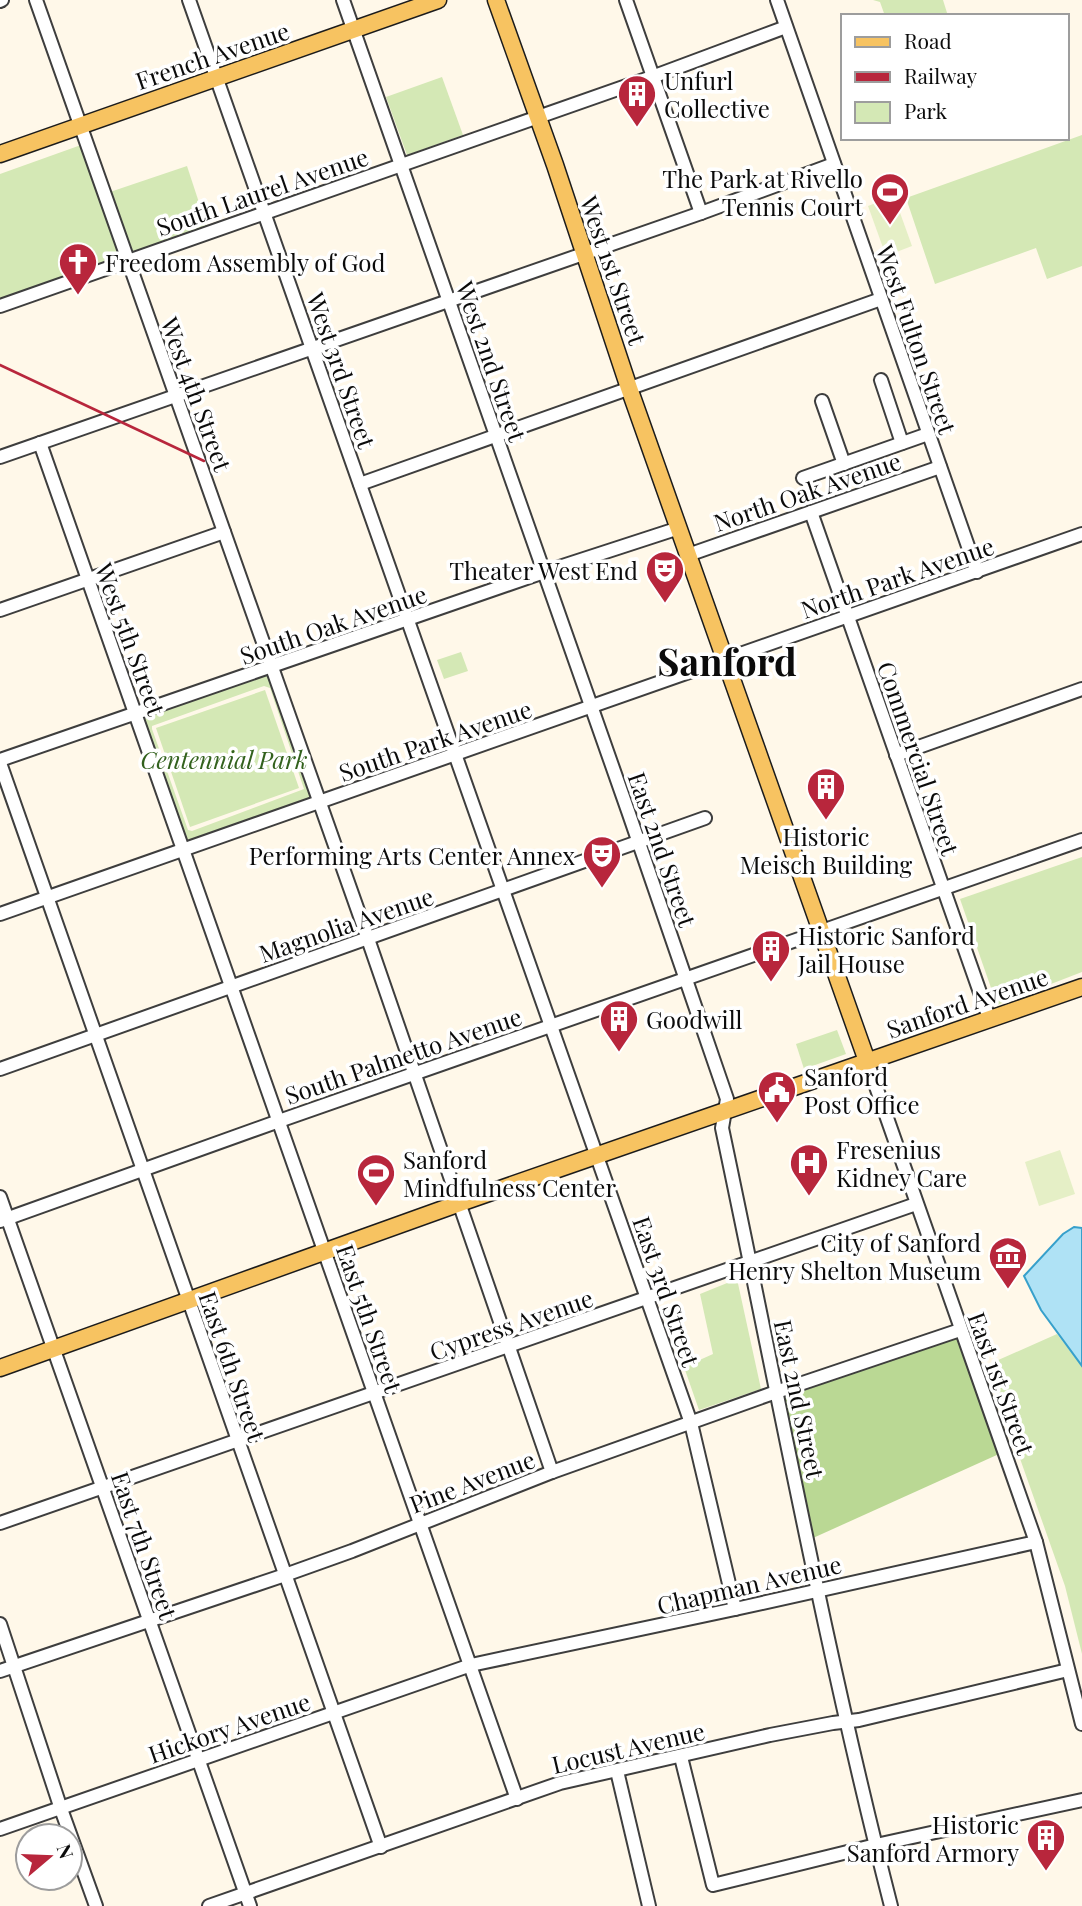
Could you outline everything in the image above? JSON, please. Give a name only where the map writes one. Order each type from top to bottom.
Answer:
[{"type":"main road","name":"French Avenue","points":[[0,154],[439,0]]},
{"type":"main road","name":"West 1st Street","points":[[496,0],[538,116],[629,388],[867,1061]]},
{"type":"main road","name":"Sanford Avenue","points":[[0,1368],[460,1203],[1082,987]]},
{"type":"street","name":"West 4th Street","points":[[36,0],[415,1073],[552,1472]]},
{"type":"street","name":"West 3rd Street","points":[[190,0],[454,755]]},
{"type":"street","name":"West 2nd Street","points":[[343,0],[591,707]]},
{"type":"street","points":[[626,0],[701,213]]},
{"type":"street","name":"West Fulton Street","points":[[776,0],[977,572]]},
{"type":"street","name":"South Laurel Avenue","points":[[0,306],[652,77],[786,27]]},
{"type":"street","points":[[0,457],[701,213],[834,164]]},
{"type":"street","points":[[360,484],[881,299]]},
{"type":"street","points":[[881,380],[902,443]]},
{"type":"street","points":[[822,401],[844,464]]},
{"type":"street","points":[[803,478],[928,434]]},
{"type":"street","name":"West 5th Street","points":[[40,443],[183,850]]},
{"type":"street","name":"North Oak Avenue","points":[[688,555],[940,467]]},
{"type":"street","name":"Commercial Street","points":[[811,512],[989,1018]]},
{"type":"street","name":"South Oak Avenue","points":[[0,762],[544,572],[679,528]]},
{"type":"street","points":[[0,610],[224,532]]},
{"type":"street","name":"North Park Avenue","points":[[726,659],[1082,534]]},
{"type":"street","name":"South Park Avenue","points":[[0,914],[726,659]]},
{"type":"street","points":[[896,755],[1082,689]]},
{"type":"street","name":"East 2nd Street","points":[[591,707],[727,1099],[722,1128],[846,1721],[891,1906]]},
{"type":"street","name":"East 3rd Street","points":[[454,755],[691,1423],[735,1609]]},
{"type":"street","name":"East 6th Street","points":[[0,762],[381,1847]]},
{"type":"street","name":"Magnolia Avenue","points":[[0,1069],[705,818]]},
{"type":"street","name":"South Palmetto Avenue","points":[[4,1220],[1082,840]]},
{"type":"street","name":"East 5th Street","points":[[183,850],[517,1799]]},
{"type":"street","name":"East 1st Street","points":[[867,1061],[1036,1542],[1082,1724]]},
{"type":"street","name":"East 7th Street","points":[[0,1197],[4,1220],[55,1349],[247,1900]]},
{"type":"street","name":"Cypress Avenue","points":[[0,1523],[509,1348],[916,1204]]},
{"type":"street","name":"Pine Avenue","points":[[0,1671],[285,1575],[552,1472],[960,1330]]},
{"type":"street","name":"Chapman Avenue","points":[[471,1665],[1036,1542]]},
{"type":"street","points":[[0,1624],[96,1906]]},
{"type":"street","name":"Hickory Avenue","points":[[0,1829],[471,1665]]},
{"type":"street","name":"Locust Avenue","points":[[209,1906],[247,1900],[381,1847],[560,1783],[770,1735],[859,1720],[1068,1670]]},
{"type":"street","points":[[681,1757],[713,1885],[1082,1800]]},
{"type":"street","points":[[617,1771],[647,1905]]},
{"type":"green space","points":[[873,0],[943,0],[947,14],[884,14],[880,2]]},
{"type":"green space","points":[[442,77],[463,135],[407,155],[386,97]]},
{"type":"green space","points":[[1082,135],[1082,266],[1047,279],[1036,248],[935,284],[906,198]]},
{"type":"green space","points":[[81,145],[120,257],[0,301],[0,174]]},
{"type":"green space","points":[[187,166],[207,227],[131,253],[110,192]]},
{"type":"green space","name":"The Park at Rivello Tennis Court","points":[[894,196],[912,246],[886,256],[868,206]]},
{"type":"green space","points":[[461,652],[468,671],[444,679],[437,660]]},
{"type":"green space","points":[[269,674],[312,800],[187,843],[143,717]],"holes":[[[264,686],[270,688],[304,789],[192,831],[188,830],[152,726]]]},
{"type":"green space","name":"Centennial Park","points":[[265,690],[299,788],[190,827],[156,728]]},
{"type":"green space","points":[[1082,857],[1082,972],[997,1005],[960,899]]},
{"type":"green space","points":[[837,1030],[846,1054],[804,1069],[796,1044]]},
{"type":"green space","points":[[1060,1150],[1075,1194],[1039,1206],[1025,1162]]},
{"type":"green space","points":[[737,1279],[761,1389],[699,1410],[684,1367],[713,1354],[700,1294]]},
{"type":"green space","points":[[1057,1334],[1082,1366],[1082,1654],[1065,1586],[987,1365]]},
{"type":"green space","points":[[957,1336],[999,1454],[813,1538],[783,1398]]},
{"type":"water","points":[[1074,1227],[1082,1228],[1082,1366],[1041,1310],[1024,1276],[1063,1234]]},
{"type":"railway","points":[[0,365],[204,461]]},
{"type":"place","name":"Unfurl Collective","points":[[637,128]]},
{"type":"place","name":"The Park at Rivello Tennis Court","points":[[890,226]]},
{"type":"place","name":"Freedom Assembly of God","points":[[78,296]]},
{"type":"place","name":"Theater West End","points":[[665,604]]},
{"type":"place","name":"Historic Meisch Building","points":[[826,821]]},
{"type":"place","name":"Performing Arts Center Annex","points":[[602,889]]},
{"type":"place","name":"Historic Sanford Jail House","points":[[771,983]]},
{"type":"place","name":"Goodwill","points":[[619,1053]]},
{"type":"place","name":"Sanford Post Office","points":[[777,1124]]},
{"type":"place","name":"Fresenius Kidney Care","points":[[809,1197]]},
{"type":"place","name":"Sanford Mindfulness Center","points":[[376,1207]]},
{"type":"place","name":"City of Sanford Henry Shelton Museum","points":[[1008,1290]]},
{"type":"place","name":"Historic Sanford Armory","points":[[1046,1872]]},
{"type":"district","name":"Sanford","points":[[727,660]]}]
